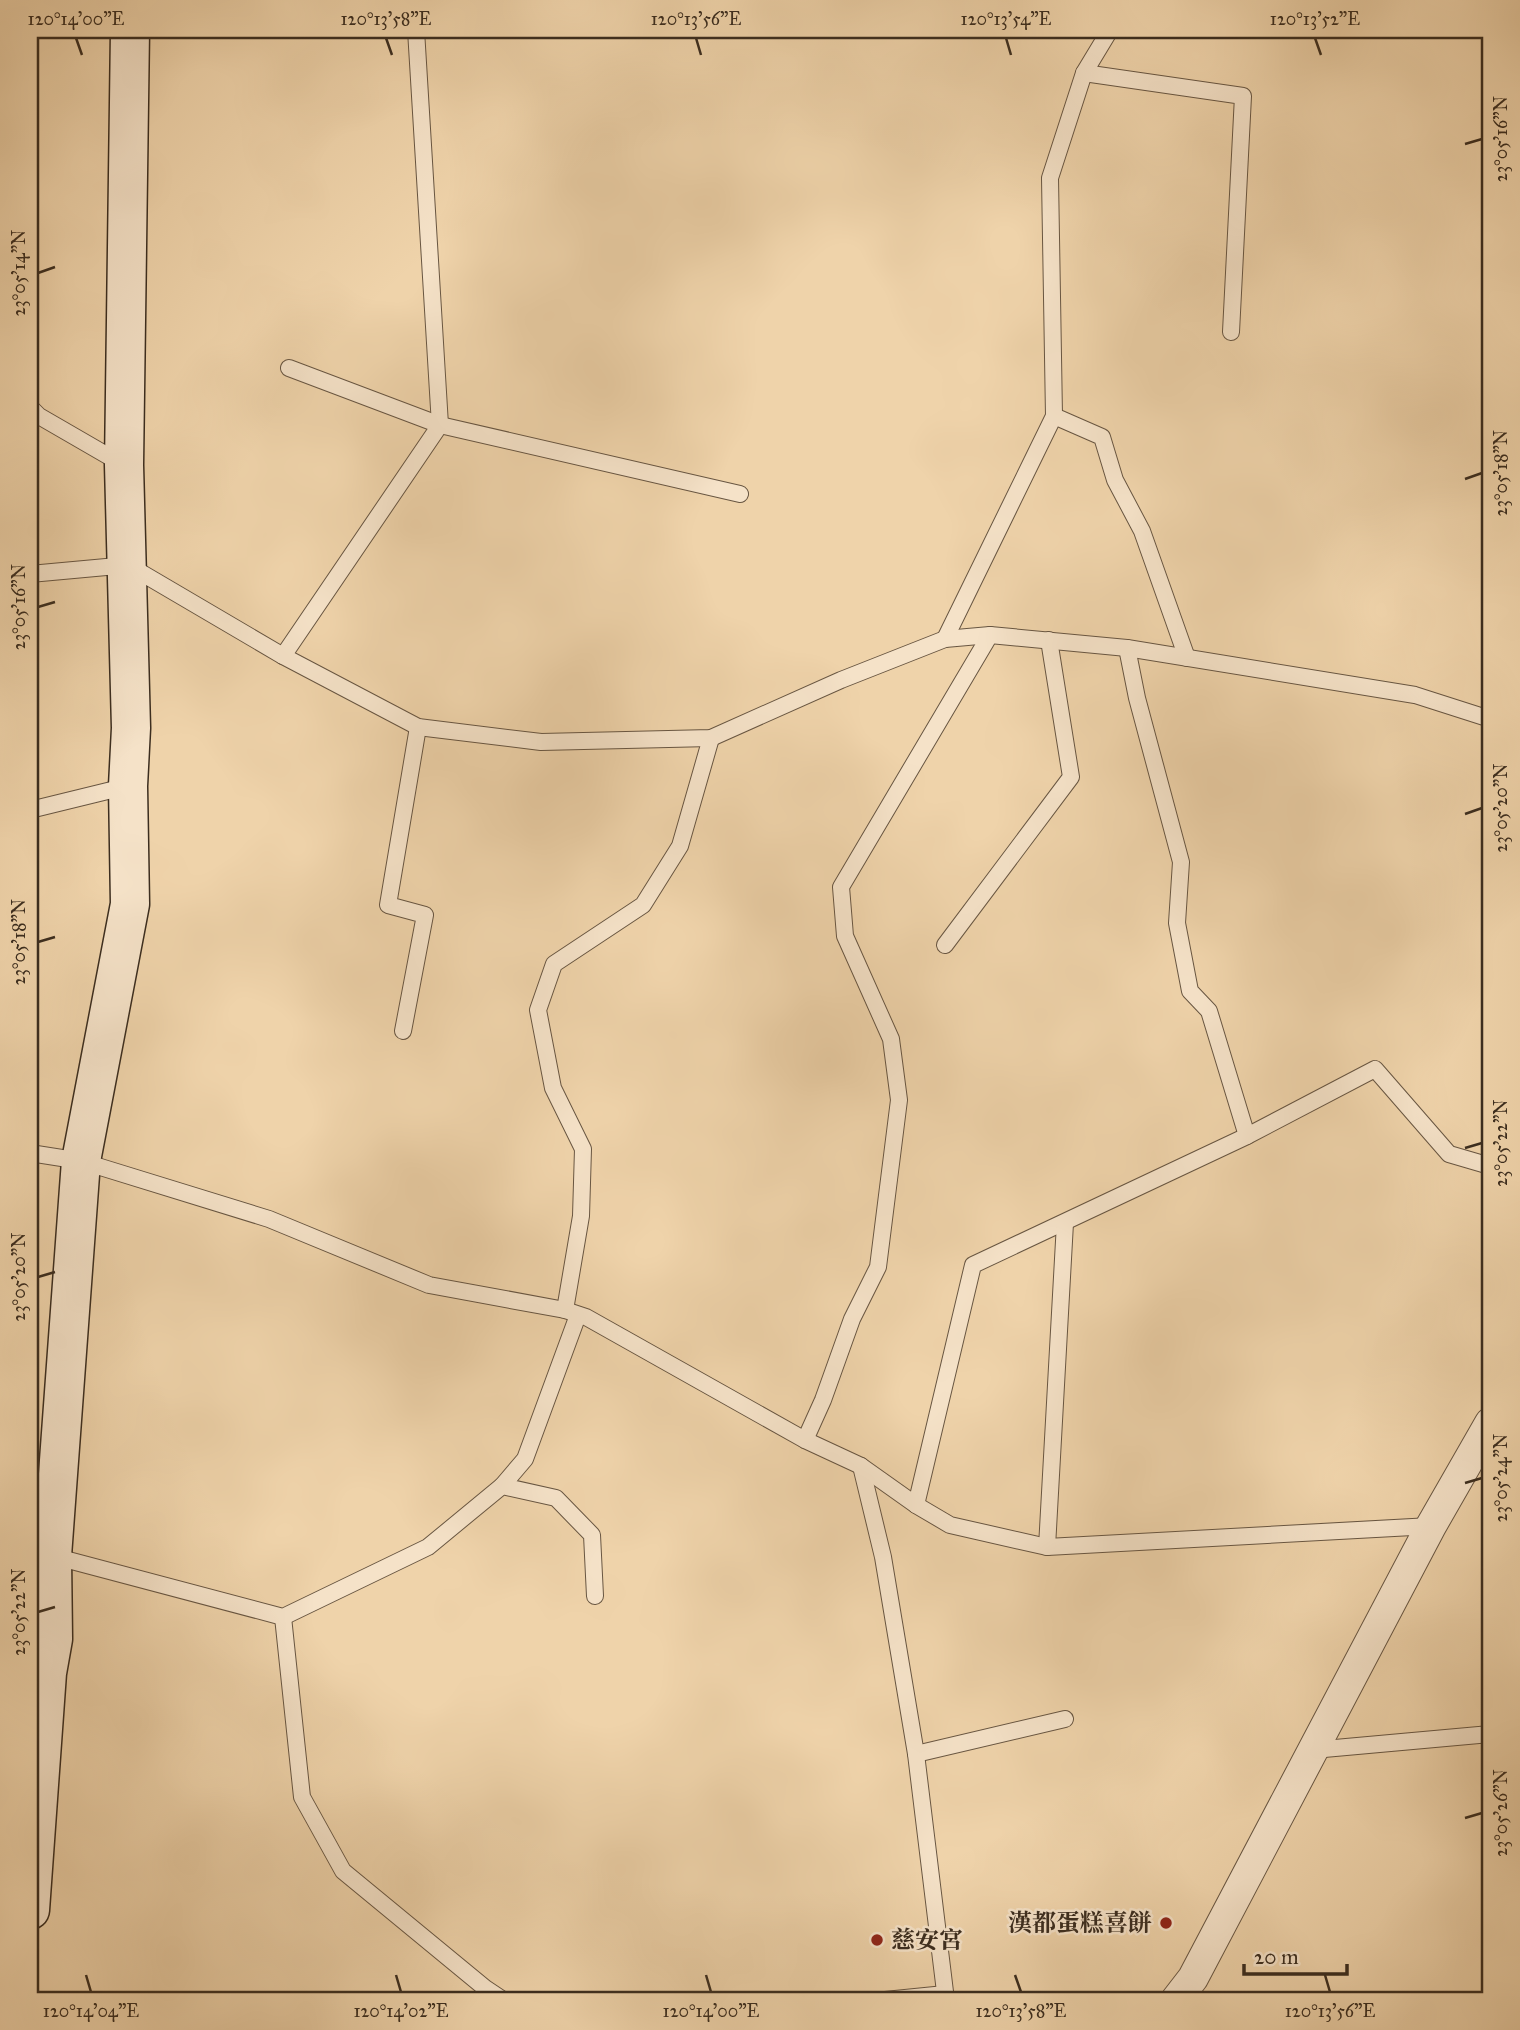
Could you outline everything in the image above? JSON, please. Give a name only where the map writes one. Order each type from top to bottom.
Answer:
[{"type":"street","points":[[30,1910],[47,1673],[53,1639],[52,1556],[81,1161],[131,904],[128,786],[131,728],[124,465],[130,30]]},
{"type":"street","points":[[1177,2000],[1193,1978],[1431,1526],[1490,1423]]},
{"type":"lane","points":[[283,656],[440,425],[416,30]]},
{"type":"lane","points":[[945,639],[1054,416],[1050,178],[1084,73],[1110,30]]},
{"type":"lane","points":[[1084,73],[1243,96],[1231,332]]},
{"type":"lane","points":[[289,368],[440,425],[740,494]]},
{"type":"lane","points":[[30,407],[39,416],[124,465]]},
{"type":"lane","points":[[1054,416],[1102,437],[1115,480],[1142,531],[1186,658]]},
{"type":"lane","points":[[30,574],[128,565],[283,656],[418,727],[541,742],[711,737],[841,680],[945,639],[990,635],[1127,648],[1415,695],[1490,719]]},
{"type":"lane","points":[[805,1440],[823,1400],[852,1318],[878,1267],[900,1100],[891,1039],[845,936],[841,887],[990,635]]},
{"type":"lane","points":[[945,945],[1071,777],[1049,640]]},
{"type":"lane","points":[[1127,648],[1137,698],[1181,862],[1177,923],[1190,991],[1209,1011],[1247,1136]]},
{"type":"lane","points":[[404,1031],[425,915],[388,905],[418,727]]},
{"type":"lane","points":[[52,1556],[283,1617],[428,1547],[502,1486],[525,1459],[572,1312],[582,1216],[583,1149],[553,1088],[538,1010],[554,964],[643,905],[673,858],[680,846],[711,737]]},
{"type":"lane","points":[[30,810],[128,786]]},
{"type":"lane","points":[[916,1506],[973,1265],[1247,1136],[1375,1069],[1449,1154],[1490,1166]]},
{"type":"lane","points":[[30,1153],[81,1161],[269,1219],[429,1285],[572,1312],[805,1440],[861,1466],[916,1506],[950,1524],[1047,1547],[1431,1526]]},
{"type":"lane","points":[[1047,1547],[1065,1223]]},
{"type":"lane","points":[[861,1466],[883,1557],[916,1754],[945,1997],[885,2000]]},
{"type":"lane","points":[[502,1486],[556,1498],[593,1535],[595,1596]]},
{"type":"lane","points":[[283,1617],[302,1797],[343,1871],[485,1989],[503,2000]]},
{"type":"lane","points":[[916,1754],[1065,1719]]},
{"type":"lane","points":[[1313,1750],[1490,1734]]},
{"type":"place","name":"漢都蛋糕喜餅","points":[[1166,1923]]},
{"type":"place","name":"慈安宮","points":[[877,1940]]}]
